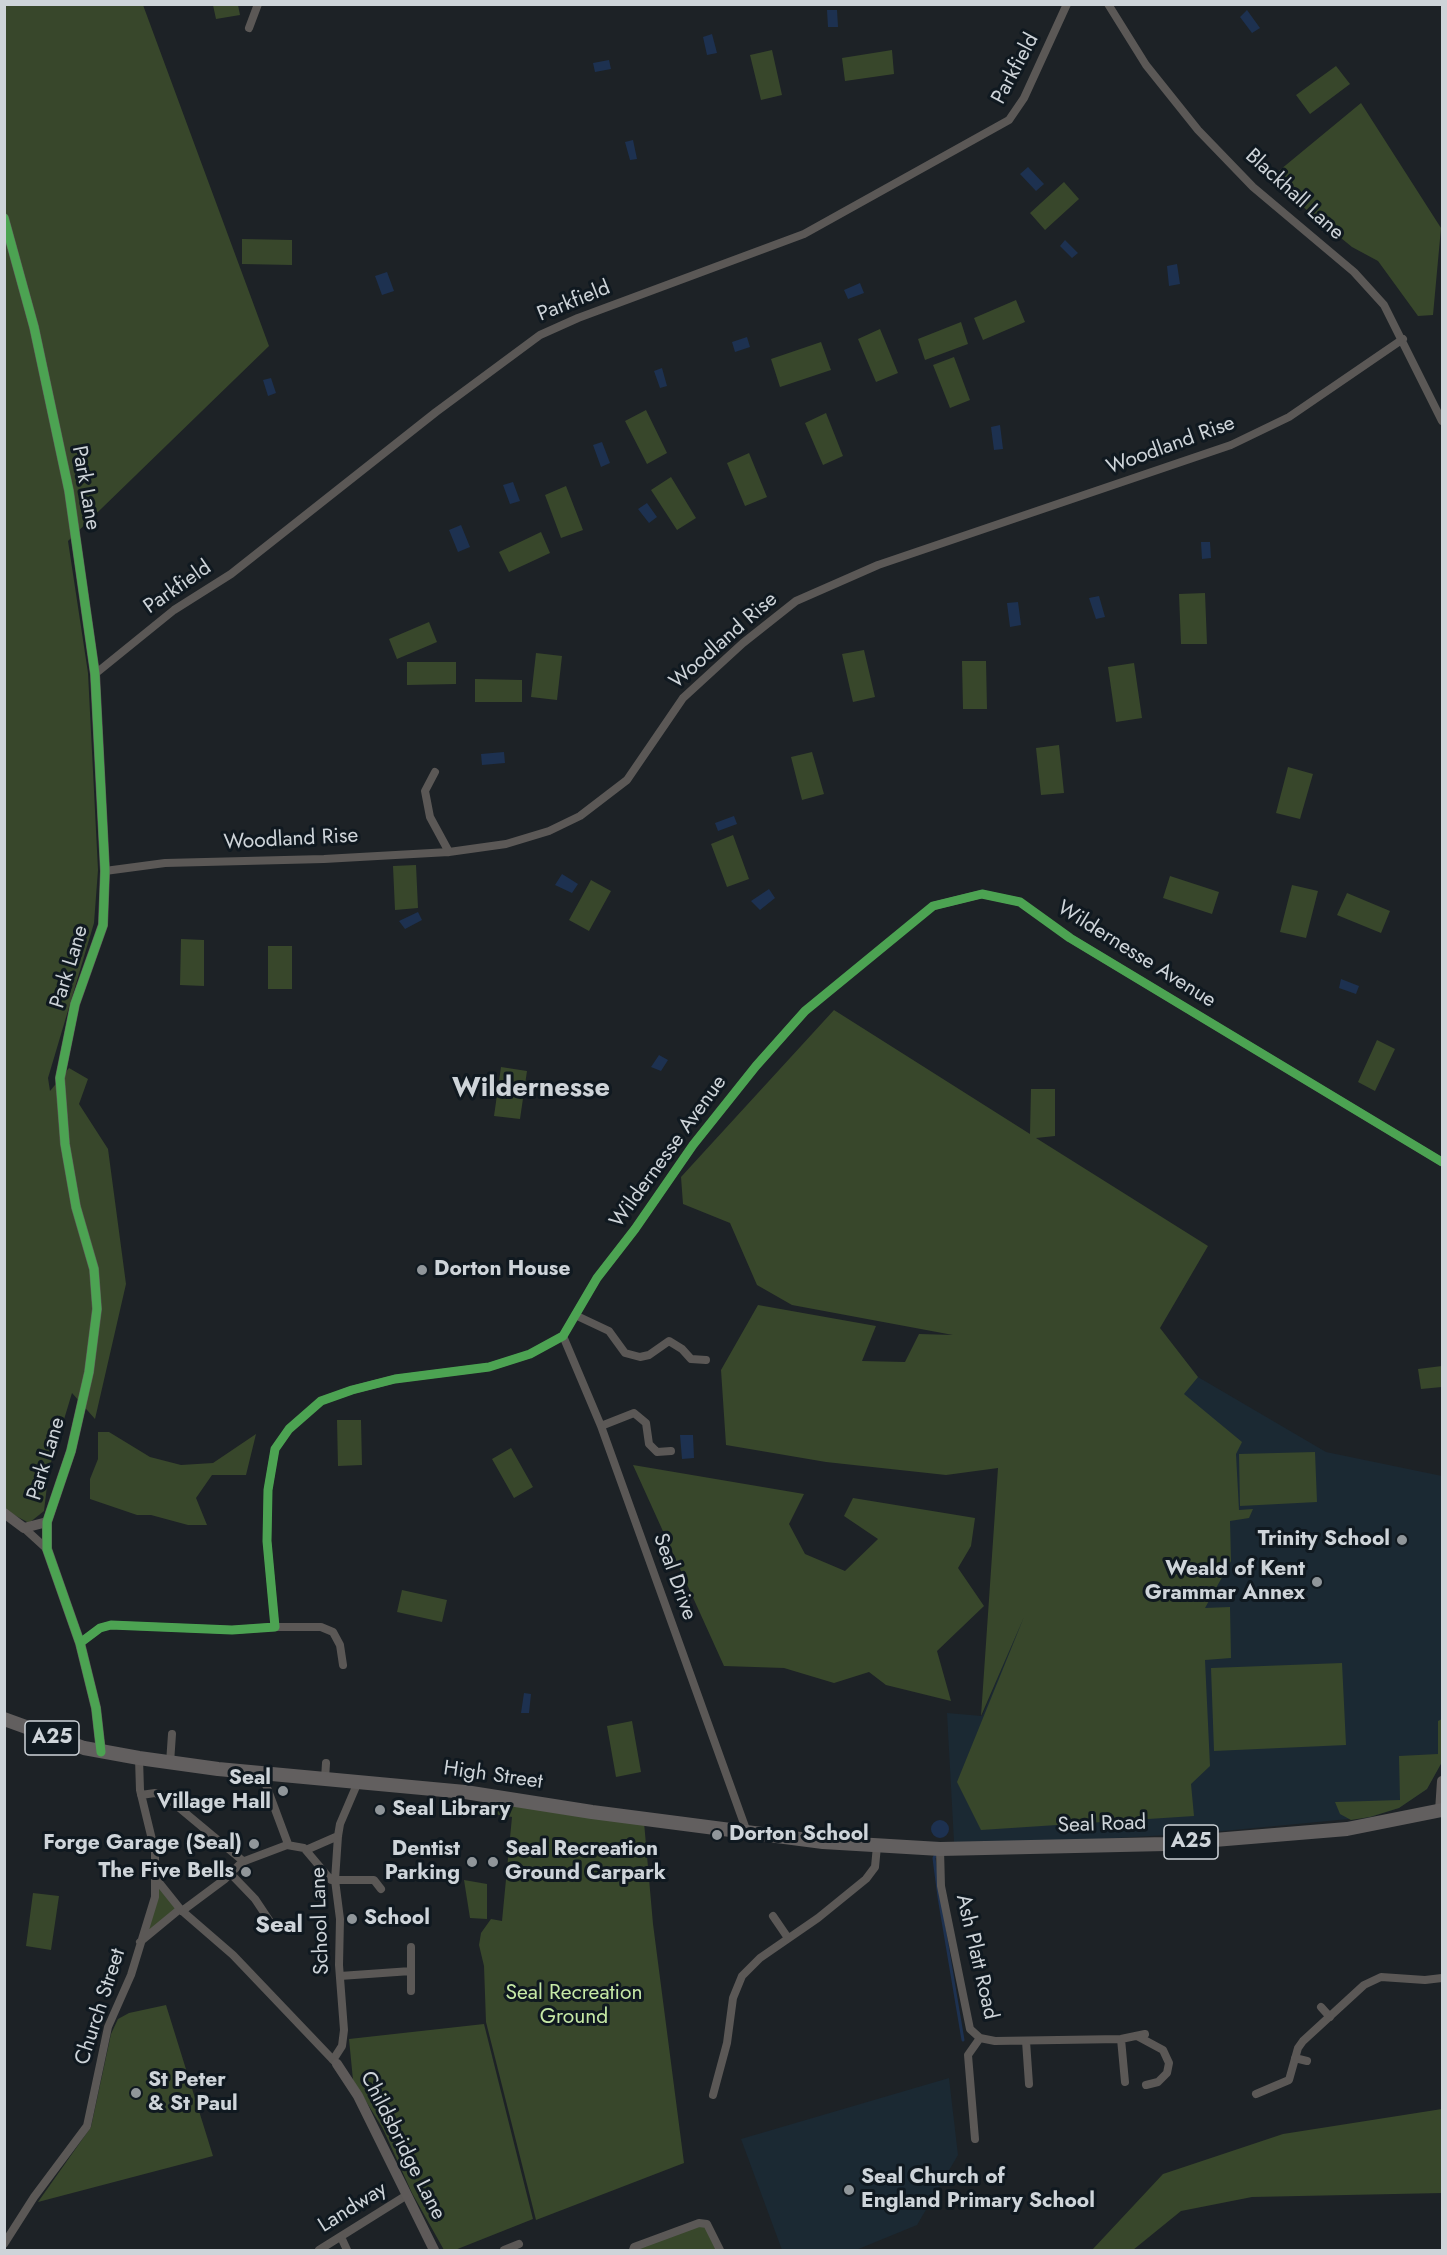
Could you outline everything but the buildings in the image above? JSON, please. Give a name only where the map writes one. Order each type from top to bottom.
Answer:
[{"type":"highway","name":"A25","points":[[4,1719],[29,1730],[101,1752]]},
{"type":"highway","name":"High Street","points":[[101,1752],[170,1763],[465,1792],[796,1840],[940,1849]]},
{"type":"highway","name":"Seal Road","points":[[940,1849],[1031,1849],[1202,1841],[1347,1829],[1441,1810]]},
{"type":"street","points":[[249,28],[258,4]]},
{"type":"street","name":"Parkfield","points":[[95,674],[174,610],[231,574],[435,412],[540,335],[578,318],[804,234],[1009,120],[1024,98],[1067,4]]},
{"type":"street","name":"Blackhall Lane","points":[[1108,4],[1146,65],[1198,130],[1252,187],[1354,272],[1384,304],[1443,421]]},
{"type":"street","name":"Park Lane","points":[[4,218],[34,327],[69,491],[95,674],[105,871],[103,925],[75,1004],[60,1078],[65,1144],[76,1207],[94,1269],[97,1309],[89,1372],[71,1451],[46,1522],[47,1549],[80,1643],[96,1708],[101,1752]]},
{"type":"street","name":"Woodland Rise","points":[[105,871],[165,863],[324,859],[449,852],[506,844],[549,831],[580,816],[627,780],[683,698],[743,643],[796,602],[878,565],[1231,445],[1289,417],[1403,339]]},
{"type":"street","points":[[435,772],[425,791],[430,817],[449,852]]},
{"type":"street","name":"Wildernesse Avenue","points":[[563,1335],[597,1278],[635,1229],[693,1145],[756,1066],[805,1011],[933,906],[982,894],[1020,902],[1070,938],[1443,1162]]},
{"type":"street","points":[[574,1315],[609,1331],[626,1353],[640,1357],[649,1355],[669,1341],[682,1348],[691,1359],[706,1360]]},
{"type":"street","points":[[275,1627],[267,1541],[268,1490],[275,1449],[289,1429],[321,1401],[352,1390],[395,1379],[489,1367],[530,1354],[563,1335]]},
{"type":"street","name":"Seal Drive","points":[[563,1335],[601,1426],[747,1832]]},
{"type":"street","points":[[601,1426],[634,1413],[646,1423],[649,1444],[657,1452],[671,1451]]},
{"type":"street","points":[[4,1513],[47,1549]]},
{"type":"street","points":[[24,1528],[46,1522]]},
{"type":"street","points":[[80,1643],[100,1628],[111,1624],[232,1630],[321,1627],[333,1632],[340,1645],[343,1665]]},
{"type":"street","points":[[170,1763],[172,1734]]},
{"type":"street","name":"Church Street","points":[[4,2244],[34,2197],[87,2126],[108,2027],[130,1975],[154,1897],[157,1880],[154,1840],[141,1795],[139,1758]]},
{"type":"street","points":[[325,1779],[326,1763]]},
{"type":"street","points":[[266,1773],[265,1784],[288,1844]]},
{"type":"street","points":[[1441,1810],[1443,1781]]},
{"type":"street","name":"School Lane","points":[[335,2062],[344,2035],[340,1976],[341,1926],[335,1880],[338,1836],[340,1824],[358,1782]]},
{"type":"street","points":[[141,1795],[155,1793],[173,1802],[243,1861]]},
{"type":"street","points":[[306,1850],[338,1836]]},
{"type":"street","points":[[140,1942],[243,1861],[288,1844],[301,1846],[306,1850],[330,1880],[374,1880],[381,1889]]},
{"type":"street","points":[[713,2095],[727,2043],[733,1998],[740,1979],[760,1958],[827,1912],[869,1876],[875,1867],[877,1846]]},
{"type":"street","name":"Ash Platt Road","points":[[940,1849],[941,1886],[970,2029],[980,2038],[968,2055],[975,2139]]},
{"type":"street","points":[[230,1873],[255,1899],[273,1926]]},
{"type":"street","name":"Childsbridge Lane","points":[[157,1880],[181,1910],[233,1955],[335,2062],[358,2096],[434,2250]]},
{"type":"street","points":[[773,1916],[788,1938]]},
{"type":"street","points":[[411,1947],[411,1991]]},
{"type":"street","points":[[340,1976],[411,1971]]},
{"type":"street","points":[[1256,2094],[1288,2080],[1295,2058],[1304,2041],[1364,1985],[1381,1977],[1425,1980],[1443,1978]]},
{"type":"street","points":[[1321,2007],[1330,2017]]},
{"type":"street","points":[[980,2038],[995,2041],[1026,2041],[1121,2039],[1141,2035],[1163,2050],[1169,2062],[1167,2073],[1158,2082],[1146,2085]]},
{"type":"street","points":[[1121,2039],[1125,2082]]},
{"type":"street","points":[[1026,2041],[1029,2084]]},
{"type":"street","points":[[1295,2058],[1307,2061]]},
{"type":"street","name":"Landway","points":[[319,2250],[407,2195]]},
{"type":"street","points":[[633,2250],[634,2247],[699,2223],[707,2224],[720,2250]]},
{"type":"street","points":[[341,2237],[347,2250]]},
{"type":"street","points":[[504,2250],[519,2244]]},
{"type":"shaded area","points":[[1159,1328],[1198,1377],[1326,1452],[1442,1476],[1442,1762],[1427,1789],[1399,1808],[1370,1817],[1202,1833],[1082,1840],[954,1842],[947,1713],[982,1716],[1047,1560]]},
{"type":"shaded area","name":"Seal Church of England Primary School","points":[[949,2078],[958,2155],[917,2225],[856,2250],[782,2250],[741,2139]]},
{"type":"green space","points":[[5,5],[143,5],[269,346],[68,541],[88,673],[98,870],[94,923],[48,1078],[50,1091],[69,1068],[88,1079],[79,1104],[108,1149],[126,1284],[95,1419],[72,1393],[49,1469],[44,1511],[29,1523],[5,1510]]},
{"type":"green space","points":[[213,5],[238,5],[240,15],[216,19]]},
{"type":"green space","points":[[772,50],[782,95],[761,100],[750,55]]},
{"type":"green space","points":[[892,50],[894,74],[845,81],[842,58]]},
{"type":"green space","points":[[1336,66],[1350,84],[1310,114],[1296,95]]},
{"type":"green space","points":[[1361,103],[1441,228],[1433,315],[1418,316],[1378,261],[1352,247],[1269,179]]},
{"type":"green space","points":[[1064,182],[1079,199],[1045,230],[1030,213]]},
{"type":"green space","points":[[242,239],[292,240],[292,265],[242,264]]},
{"type":"green space","points":[[1016,300],[1025,322],[983,340],[974,318]]},
{"type":"green space","points":[[961,322],[968,344],[925,360],[918,339]]},
{"type":"green space","points":[[880,329],[898,373],[876,382],[858,339]]},
{"type":"green space","points":[[821,342],[831,370],[780,387],[771,359]]},
{"type":"green space","points":[[954,357],[970,400],[950,408],[933,365]]},
{"type":"green space","points":[[646,410],[667,453],[647,464],[625,421]]},
{"type":"green space","points":[[826,413],[843,456],[823,465],[805,423]]},
{"type":"green space","points":[[749,453],[767,497],[745,506],[727,463]]},
{"type":"green space","points":[[671,477],[696,518],[677,530],[651,490]]},
{"type":"green space","points":[[566,486],[583,530],[561,538],[545,495]]},
{"type":"green space","points":[[541,532],[550,553],[509,572],[499,552]]},
{"type":"green space","points":[[1205,593],[1207,644],[1181,644],[1179,594]]},
{"type":"green space","points":[[429,622],[437,642],[397,659],[389,639]]},
{"type":"green space","points":[[864,650],[875,697],[853,702],[842,654]]},
{"type":"green space","points":[[536,653],[562,656],[557,700],[531,697]]},
{"type":"green space","points":[[962,661],[986,661],[987,709],[963,709]]},
{"type":"green space","points":[[407,662],[456,662],[456,684],[407,685]]},
{"type":"green space","points":[[1134,663],[1142,718],[1116,722],[1108,667]]},
{"type":"green space","points":[[475,679],[522,680],[522,702],[475,702]]},
{"type":"green space","points":[[1059,745],[1064,793],[1041,795],[1036,748]]},
{"type":"green space","points":[[812,752],[824,794],[802,800],[791,757]]},
{"type":"green space","points":[[1288,767],[1313,774],[1300,819],[1276,813]]},
{"type":"green space","points":[[733,835],[749,879],[727,887],[711,844]]},
{"type":"green space","points":[[416,865],[418,908],[395,910],[393,866]]},
{"type":"green space","points":[[1170,876],[1219,892],[1212,914],[1163,898]]},
{"type":"green space","points":[[591,880],[611,891],[589,931],[569,920]]},
{"type":"green space","points":[[1292,885],[1318,891],[1306,938],[1280,932]]},
{"type":"green space","points":[[1347,893],[1390,911],[1381,933],[1337,915]]},
{"type":"green space","points":[[181,939],[204,940],[204,986],[180,985]]},
{"type":"green space","points":[[268,946],[292,946],[292,989],[268,989]]},
{"type":"green space","points":[[834,1010],[1030,1134],[1031,1089],[1055,1089],[1055,1136],[1036,1138],[1208,1246],[1160,1328],[1198,1377],[1184,1394],[1242,1442],[1236,1454],[1239,1510],[1253,1509],[1249,1518],[1230,1521],[1231,1561],[1205,1608],[1230,1607],[1231,1658],[1205,1660],[1210,1766],[1191,1784],[1194,1816],[981,1830],[957,1782],[1024,1617],[981,1716],[998,1468],[946,1475],[826,1462],[726,1445],[721,1370],[758,1305],[876,1326],[862,1361],[905,1362],[919,1334],[953,1335],[792,1305],[757,1285],[730,1223],[683,1204],[681,1177]]},
{"type":"green space","points":[[1377,1040],[1395,1049],[1375,1091],[1358,1082]]},
{"type":"green space","points":[[501,1067],[527,1071],[520,1119],[494,1116]]},
{"type":"green space","points":[[1442,1366],[1442,1387],[1421,1389],[1418,1369]]},
{"type":"green space","points":[[337,1420],[361,1420],[362,1465],[338,1466]]},
{"type":"green space","points":[[98,1432],[109,1432],[150,1457],[181,1465],[213,1463],[256,1434],[246,1475],[212,1475],[196,1498],[207,1525],[188,1525],[151,1515],[137,1515],[90,1499],[90,1479],[98,1459]]},
{"type":"green space","points":[[511,1448],[533,1487],[514,1498],[492,1459]]},
{"type":"green space","points":[[1315,1452],[1317,1502],[1240,1506],[1239,1454]]},
{"type":"green space","points":[[633,1465],[804,1494],[789,1524],[805,1554],[845,1571],[878,1539],[844,1516],[853,1498],[975,1518],[971,1546],[958,1568],[984,1606],[937,1651],[951,1701],[886,1685],[869,1672],[834,1683],[784,1668],[724,1666]]},
{"type":"green space","points":[[402,1590],[447,1600],[442,1622],[397,1612]]},
{"type":"green space","points":[[1342,1663],[1346,1745],[1214,1751],[1211,1668]]},
{"type":"green space","points":[[1442,1719],[1442,1762],[1427,1789],[1399,1808],[1370,1817],[1351,1820],[1340,1814],[1335,1802],[1400,1800],[1399,1756],[1438,1754],[1438,1721]]},
{"type":"green space","points":[[632,1721],[641,1772],[616,1777],[607,1726]]},
{"type":"green space","name":"Seal Recreation Ground","points":[[488,1800],[644,1822],[653,1924],[684,2163],[536,2220],[486,2022],[484,1966],[479,1945],[481,1933],[491,1919],[502,1921],[512,1817],[488,1813]]},
{"type":"green space","points":[[157,1880],[181,1910],[140,1942]]},
{"type":"green space","points":[[464,1880],[487,1884],[487,1919],[470,1918]]},
{"type":"green space","points":[[33,1893],[59,1896],[51,1950],[26,1946]]},
{"type":"green space","points":[[166,2005],[213,2156],[38,2202],[91,2127],[111,2034],[118,2019],[129,2013]]},
{"type":"green space","points":[[484,2024],[533,2219],[455,2250],[444,2250],[412,2193],[383,2129],[353,2080],[349,2039]]},
{"type":"green space","points":[[1442,2109],[1442,2193],[1252,2197],[1181,2211],[1133,2250],[1092,2250],[1163,2174],[1283,2134]]},
{"type":"green space","points":[[707,2224],[720,2250],[633,2250],[666,2237]]},
{"type":"water","points":[[827,10],[837,10],[838,27],[828,27]]},
{"type":"water","points":[[1247,10],[1260,28],[1252,33],[1240,17]]},
{"type":"water","points":[[712,34],[717,53],[707,55],[703,37]]},
{"type":"water","points":[[609,60],[611,69],[595,72],[593,63]]},
{"type":"water","points":[[633,140],[637,159],[630,160],[625,142]]},
{"type":"water","points":[[1028,167],[1044,184],[1036,191],[1020,174]]},
{"type":"water","points":[[1065,240],[1078,253],[1072,258],[1060,246]]},
{"type":"water","points":[[1177,264],[1180,284],[1169,286],[1167,266]]},
{"type":"water","points":[[387,272],[394,291],[382,295],[375,276]]},
{"type":"water","points":[[860,283],[864,293],[848,299],[844,290]]},
{"type":"water","points":[[747,337],[750,347],[735,352],[732,342]]},
{"type":"water","points":[[662,368],[667,386],[660,388],[654,371]]},
{"type":"water","points":[[271,378],[276,393],[268,396],[263,380]]},
{"type":"water","points":[[1000,425],[1003,449],[994,450],[991,427]]},
{"type":"water","points":[[602,442],[610,463],[601,467],[593,445]]},
{"type":"water","points":[[513,482],[520,501],[510,504],[503,485]]},
{"type":"water","points":[[647,503],[657,517],[649,523],[638,509]]},
{"type":"water","points":[[461,525],[470,547],[458,552],[449,530]]},
{"type":"water","points":[[1201,542],[1210,542],[1211,558],[1202,559]]},
{"type":"water","points":[[1099,596],[1105,617],[1096,619],[1089,598]]},
{"type":"water","points":[[1018,602],[1021,625],[1010,627],[1007,603]]},
{"type":"water","points":[[504,752],[505,763],[482,765],[481,754]]},
{"type":"water","points":[[734,816],[737,824],[718,831],[715,823]]},
{"type":"water","points":[[562,874],[578,884],[572,893],[555,885]]},
{"type":"water","points":[[769,889],[775,898],[760,910],[751,901]]},
{"type":"water","points":[[418,912],[422,920],[405,929],[399,921]]},
{"type":"water","points":[[1341,979],[1359,986],[1356,994],[1339,988]]},
{"type":"water","points":[[659,1055],[668,1060],[661,1071],[651,1067]]},
{"type":"water","points":[[680,1435],[693,1435],[694,1458],[682,1459]]},
{"type":"water","points":[[524,1693],[531,1694],[529,1713],[521,1713]]},
{"type":"water","points":[[936,1820],[944,1820],[949,1825],[947,1836],[936,1838],[931,1833],[931,1825]]},
{"type":"waterway","points":[[936,1854],[934,1858],[939,1897],[963,2040]]},
{"type":"cycle path","points":[[4,218],[34,327],[69,491],[95,674],[105,871],[103,925],[75,1004],[60,1078],[65,1144],[76,1207],[94,1269],[97,1309],[89,1372],[71,1451],[47,1522],[47,1549],[80,1643],[96,1708],[101,1752]]},
{"type":"cycle path","points":[[80,1643],[100,1628],[111,1625],[232,1630],[275,1627],[267,1541],[268,1490],[275,1449],[289,1429],[321,1401],[352,1390],[395,1379],[489,1367],[530,1354],[563,1336],[597,1278],[635,1229],[693,1145],[756,1066],[805,1011],[933,906],[982,894],[1020,902],[1070,938],[1442,1162]]},
{"type":"place","name":"Dorton House","points":[[422,1270]]},
{"type":"place","name":"Trinity School","points":[[1402,1540]]},
{"type":"place","name":"Weald of Kent Grammar Annex","points":[[1317,1582]]},
{"type":"place","name":"Seal Village Hall","points":[[283,1791]]},
{"type":"place","name":"Seal Library","points":[[380,1810]]},
{"type":"place","name":"Dorton School","points":[[717,1835]]},
{"type":"place","name":"Forge Garage (Seal)","points":[[254,1844]]},
{"type":"place","name":"Dentist Parking","points":[[472,1862]]},
{"type":"place","name":"Seal Recreation Ground Carpark","points":[[493,1862]]},
{"type":"place","name":"The Five Bells","points":[[246,1872]]},
{"type":"place","name":"School","points":[[352,1919]]},
{"type":"place","name":"St Peter & St Paul","points":[[136,2093]]},
{"type":"place","name":"Seal Church of England Primary School","points":[[849,2190]]},
{"type":"district","name":"Wildernesse","points":[[531,1089]]},
{"type":"district","name":"Seal","points":[[279,1926]]}]
